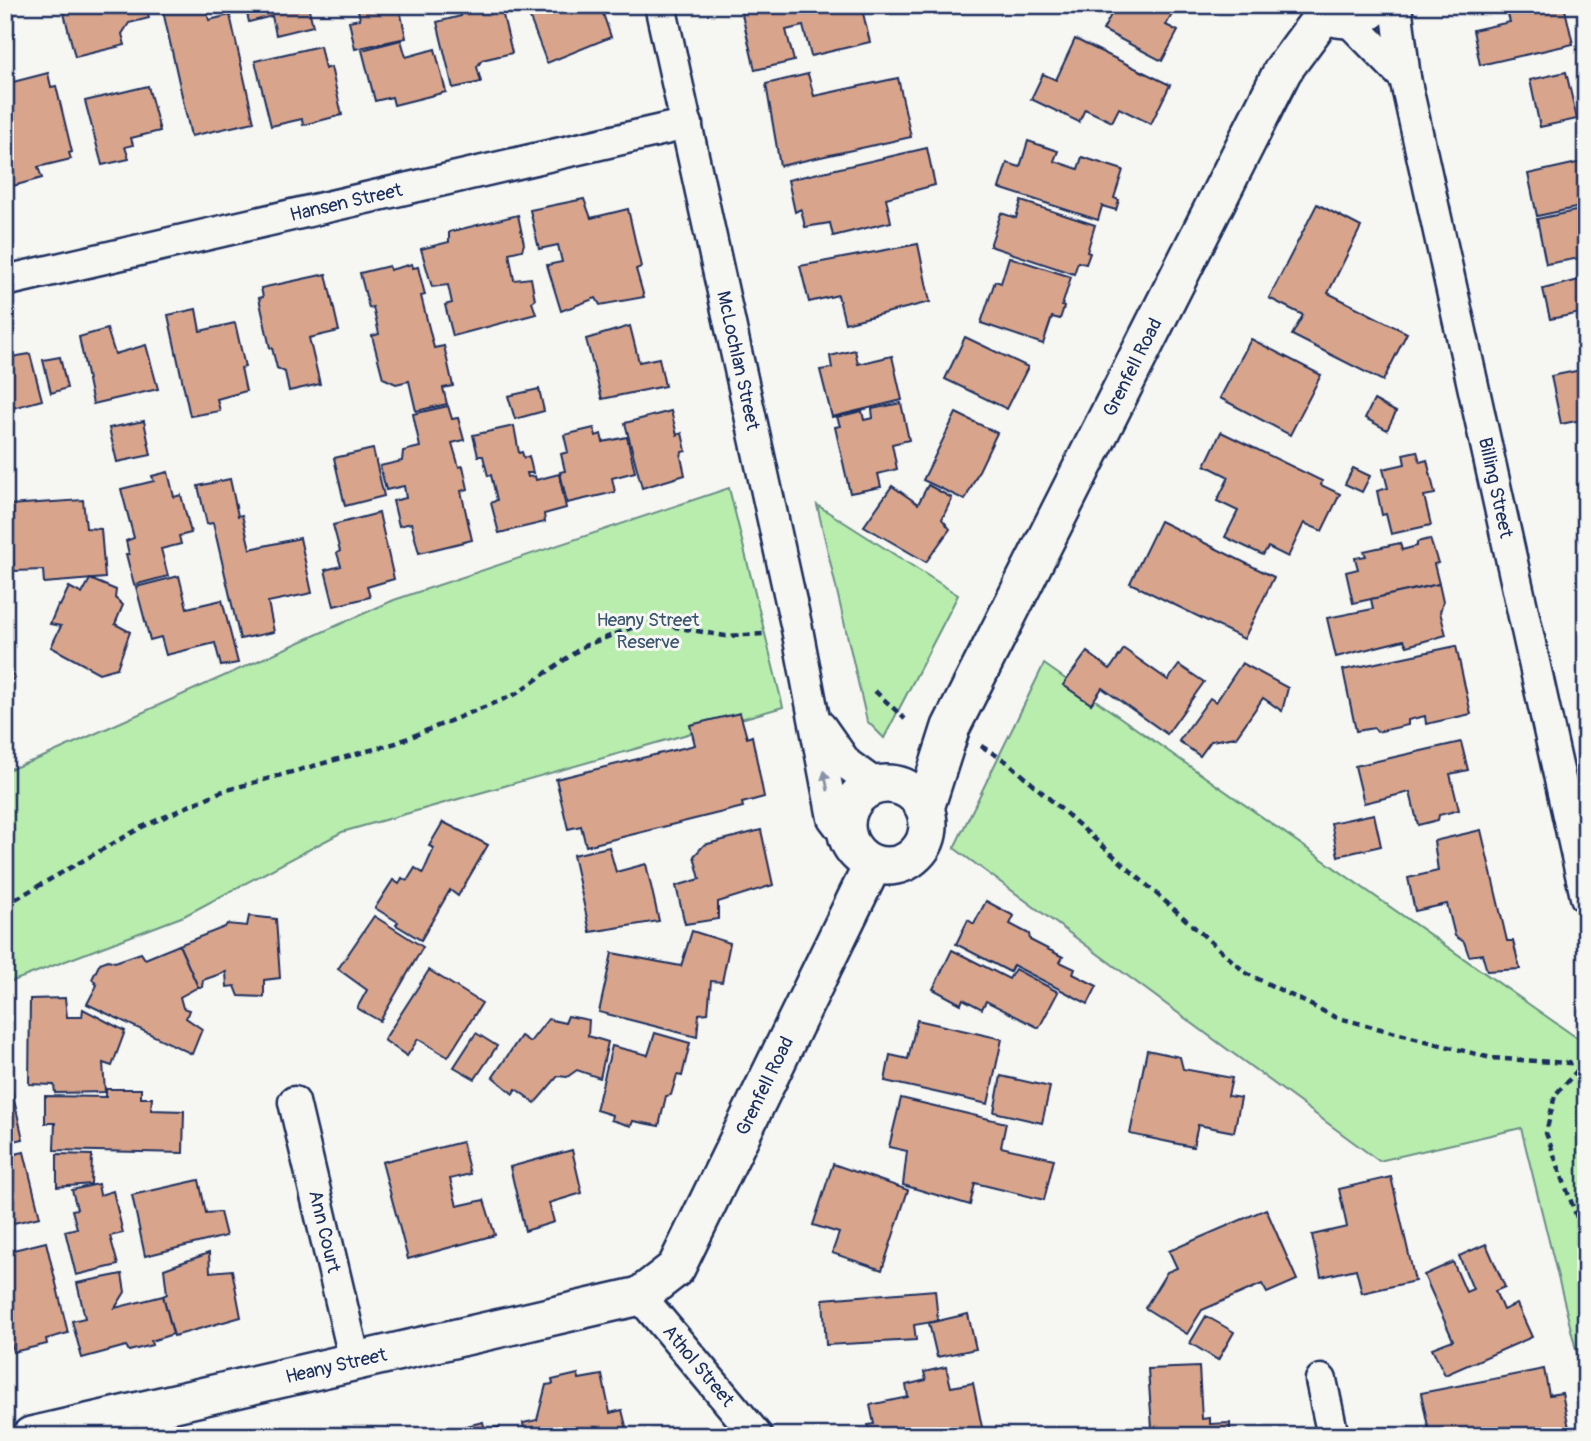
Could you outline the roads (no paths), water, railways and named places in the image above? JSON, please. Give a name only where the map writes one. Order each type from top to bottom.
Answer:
[{"type":"street","name":"McLochlan Street","points":[[660,5],[797,629],[833,818],[861,851]]},
{"type":"street","name":"Billing Street","points":[[1394,5],[1405,78],[1586,897]]},
{"type":"street","points":[[1342,11],[1405,78]]},
{"type":"street","name":"Grenfell Road","points":[[901,793],[951,727],[1283,70],[1342,11]]},
{"type":"street","name":"Hansen Street","points":[[5,281],[687,124]]},
{"type":"street","name":"McLochlan Street","points":[[815,718],[847,764],[901,793]]},
{"type":"street","points":[[864,790],[901,793],[929,821],[928,835],[912,858],[900,864],[886,866],[861,851],[846,826],[848,812],[854,800],[864,790]]},
{"type":"street","name":"Grenfell Road","points":[[640,1296],[676,1268],[861,851]]},
{"type":"street","name":"Ann Court","points":[[294,1102],[355,1361]]},
{"type":"street","name":"Heany Street","points":[[31,1436],[640,1296]]},
{"type":"street","name":"Athol Street","points":[[640,1296],[757,1436]]},
{"type":"street","points":[[1321,1380],[1333,1436]]},
{"type":"park label","name":"Heany Street Reserve","points":[[648,631]]}]
